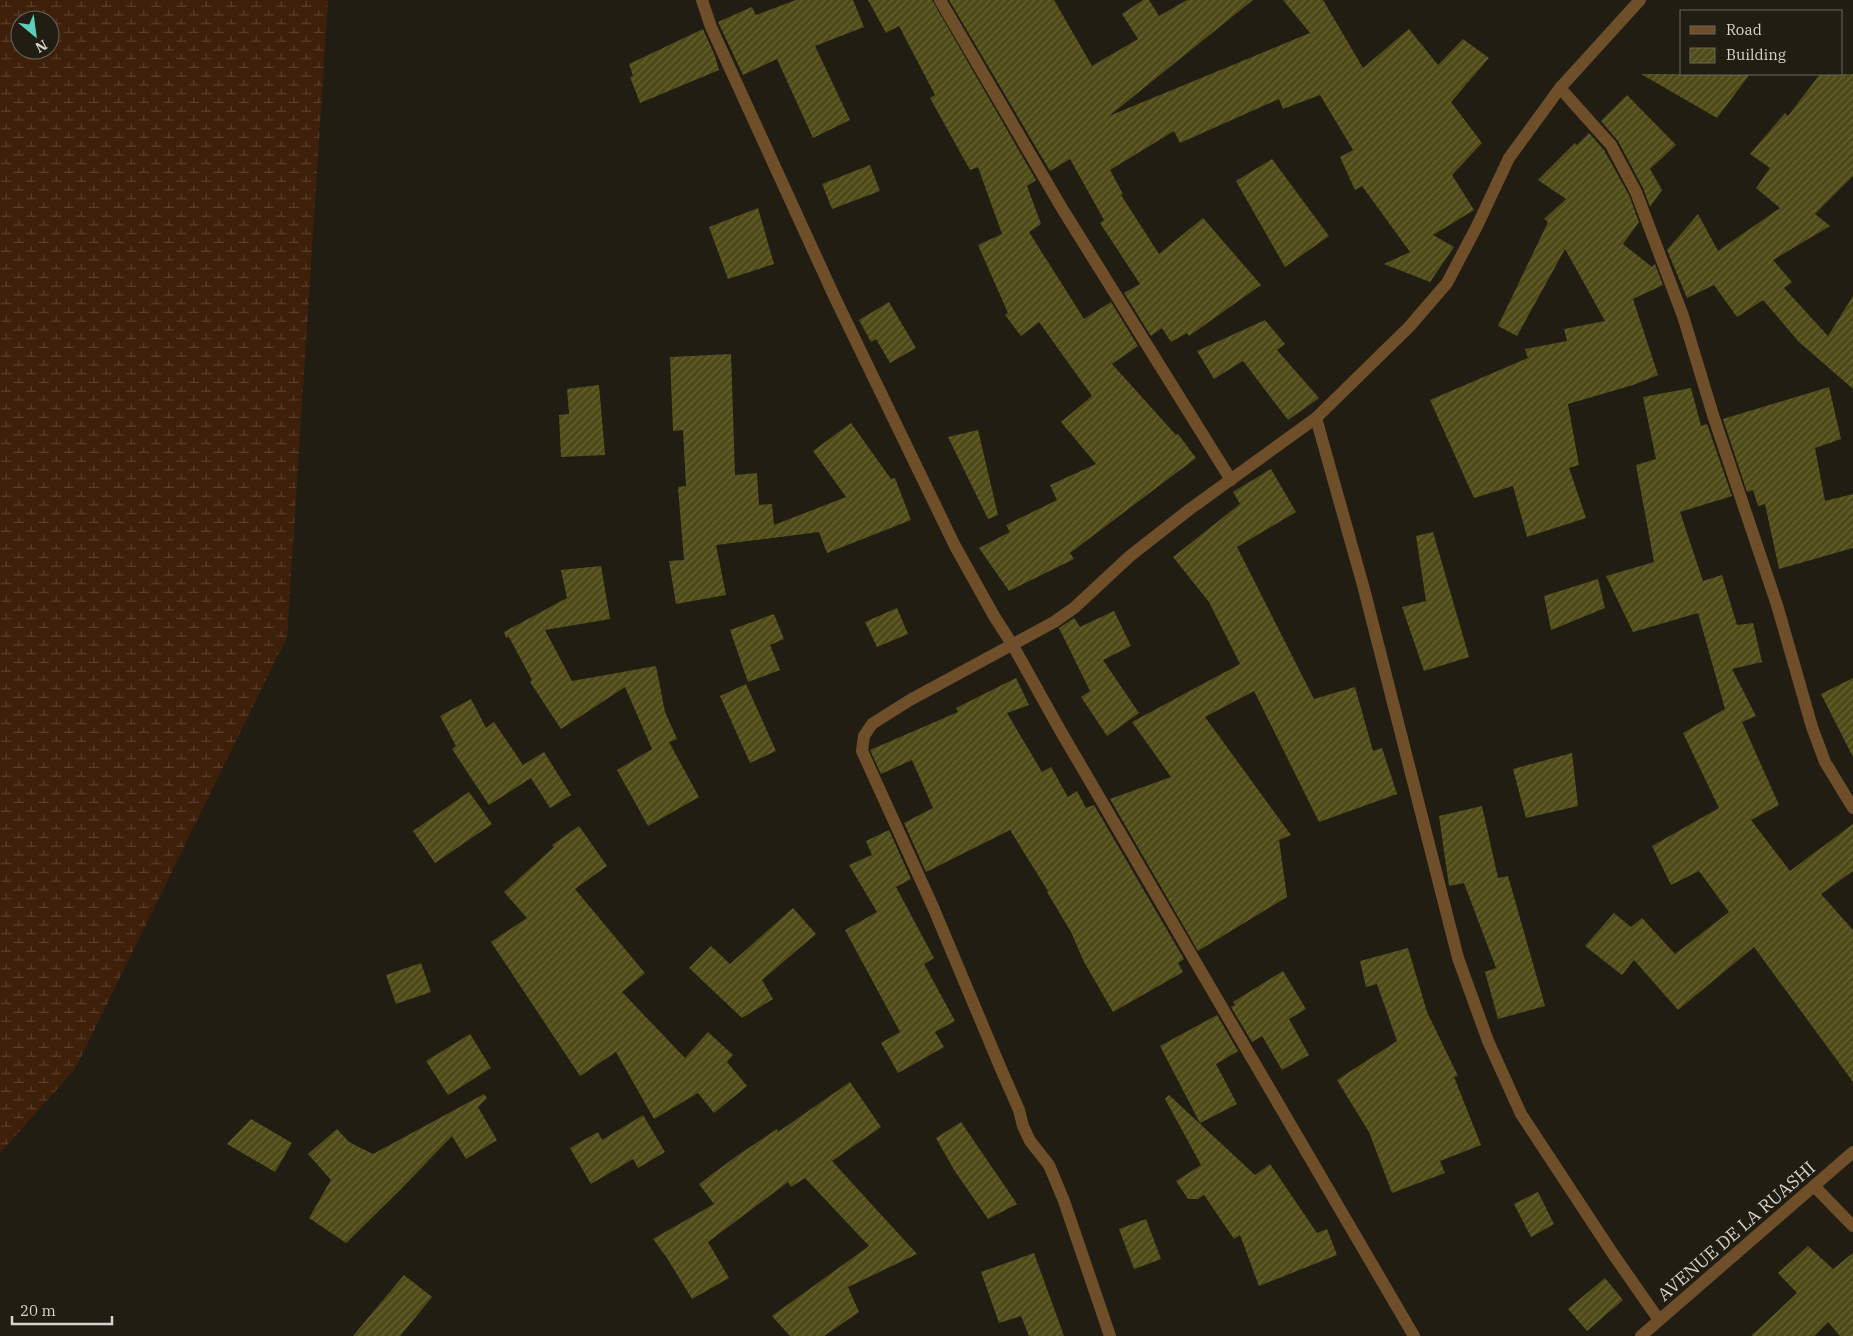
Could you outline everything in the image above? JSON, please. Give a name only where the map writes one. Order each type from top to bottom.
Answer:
[{"type":"street","points":[[702,0],[755,124],[893,420],[955,546],[1060,730],[1414,1336]]},
{"type":"street","points":[[940,0],[1063,210],[1231,480]]},
{"type":"street","points":[[1110,1336],[1064,1201],[1049,1166],[1030,1141],[1022,1126],[1019,1110],[1013,1095],[933,907],[862,751],[864,736],[872,724],[910,700],[1054,622],[1074,608],[1130,556],[1190,509],[1316,418],[1409,327],[1447,283],[1477,226],[1509,158],[1560,88],[1640,0]]},
{"type":"street","points":[[1560,88],[1611,145],[1636,192],[1683,316],[1712,414],[1777,605],[1812,727],[1825,762],[1853,808]]},
{"type":"street","points":[[1316,418],[1364,589],[1458,958],[1488,1041],[1521,1114],[1659,1320]]},
{"type":"street","name":"AVENUE DE LA RUASHI","points":[[1641,1336],[1853,1152]]},
{"type":"street","points":[[1814,1186],[1853,1226]]},
{"type":"green space","points":[[0,0],[328,0],[287,637],[75,1069],[0,1153]]},
{"type":"building","points":[[796,0],[853,0],[864,27],[815,46],[850,120],[813,138],[777,59],[743,75],[718,22],[752,7],[756,15]]},
{"type":"building","points":[[868,0],[932,0],[1036,180],[1027,186],[1041,224],[1029,232],[1084,319],[1111,302],[1138,346],[1112,364],[1176,435],[1178,434],[1196,458],[1070,553],[1074,559],[1009,591],[979,548],[1010,532],[1006,525],[1057,500],[1050,485],[1096,464],[1061,422],[1092,396],[1039,322],[1021,336],[1005,315],[1008,313],[978,245],[1002,234],[978,167],[970,170],[930,98],[935,95],[899,26],[886,33]]},
{"type":"building","points":[[949,0],[1054,0],[1092,66],[1138,39],[1122,14],[1143,0],[1149,0],[1159,16],[1187,0],[1253,0],[1109,116],[1310,33],[1283,0],[1323,0],[1363,68],[1409,29],[1438,65],[1463,39],[1489,58],[1451,102],[1482,143],[1452,175],[1474,210],[1433,235],[1454,247],[1430,282],[1384,264],[1410,252],[1362,186],[1355,190],[1340,157],[1353,150],[1320,95],[1283,109],[1279,99],[1180,143],[1174,131],[1110,170],[1123,194],[1121,195],[1159,254],[1203,218],[1261,285],[1189,336],[1187,333],[1171,342],[1162,328],[1151,336],[1124,293],[1140,284],[1100,223],[1104,220],[1070,159],[1050,171]]},
{"type":"building","points":[[703,29],[719,70],[640,103],[630,77],[633,76],[629,64]]},
{"type":"building","points":[[1641,74],[1749,75],[1717,118]]},
{"type":"building","points":[[1853,74],[1853,176],[1815,214],[1830,226],[1773,260],[1792,282],[1784,288],[1828,336],[1853,296],[1853,389],[1799,342],[1763,300],[1737,317],[1714,285],[1687,298],[1667,250],[1698,214],[1718,251],[1780,208],[1756,188],[1770,168],[1750,154],[1785,113],[1788,116],[1819,75]]},
{"type":"building","points":[[1627,95],[1676,145],[1650,169],[1662,190],[1650,207],[1643,188],[1618,141],[1601,121]]},
{"type":"building","points":[[1589,133],[1604,150],[1629,195],[1639,222],[1623,244],[1652,267],[1655,264],[1663,285],[1633,299],[1658,375],[1633,385],[1568,404],[1579,465],[1569,468],[1586,518],[1527,537],[1513,486],[1474,498],[1430,400],[1528,358],[1525,349],[1567,341],[1564,329],[1605,321],[1565,249],[1517,336],[1498,326],[1548,222],[1544,219],[1566,199],[1538,180],[1575,143],[1577,145]]},
{"type":"building","points":[[1272,159],[1329,236],[1285,267],[1236,181]]},
{"type":"building","points":[[870,165],[880,191],[832,209],[822,184]]},
{"type":"building","points":[[758,208],[774,264],[728,279],[709,227]]},
{"type":"building","points":[[889,302],[916,348],[890,363],[876,339],[871,342],[859,320]]},
{"type":"building","points":[[1265,320],[1285,344],[1277,350],[1319,398],[1288,420],[1243,361],[1214,379],[1197,351]]},
{"type":"building","points":[[731,354],[735,475],[757,473],[759,505],[772,504],[774,525],[846,497],[813,451],[851,423],[891,479],[895,478],[911,520],[827,553],[819,532],[716,545],[726,595],[676,604],[669,561],[684,560],[678,487],[686,486],[683,430],[673,431],[670,357]]},
{"type":"building","points":[[599,385],[605,455],[561,457],[559,415],[569,414],[567,389]]},
{"type":"building","points":[[1829,387],[1841,439],[1815,448],[1825,501],[1853,494],[1853,548],[1779,569],[1765,504],[1758,506],[1753,490],[1747,492],[1723,419]]},
{"type":"building","points":[[1691,388],[1701,426],[1707,424],[1732,496],[1680,512],[1703,581],[1722,575],[1737,625],[1753,623],[1762,662],[1732,669],[1756,716],[1742,722],[1779,805],[1751,820],[1790,871],[1853,824],[1853,871],[1821,894],[1853,930],[1853,1082],[1754,947],[1678,1010],[1634,960],[1622,975],[1585,946],[1614,913],[1631,927],[1642,918],[1675,954],[1729,912],[1699,871],[1671,885],[1652,846],[1719,808],[1683,733],[1725,709],[1698,613],[1633,632],[1606,576],[1654,562],[1636,465],[1656,459],[1643,397]]},
{"type":"building","points":[[978,430],[998,515],[988,519],[948,437]]},
{"type":"building","points":[[1271,469],[1296,512],[1237,547],[1314,699],[1355,687],[1373,751],[1382,748],[1397,794],[1319,822],[1254,691],[1205,717],[1291,835],[1279,840],[1287,897],[1198,951],[1110,799],[1171,777],[1132,722],[1240,664],[1209,602],[1173,557],[1240,504],[1233,492]]},
{"type":"building","points":[[1433,532],[1469,657],[1424,671],[1402,607],[1426,601],[1416,536]]},
{"type":"building","points":[[601,566],[610,619],[545,630],[572,681],[656,666],[665,712],[677,739],[669,742],[699,797],[648,826],[617,770],[652,749],[625,687],[561,729],[530,682],[532,680],[509,637],[506,638],[504,632],[567,598],[561,570]]},
{"type":"building","points":[[1598,579],[1605,608],[1551,630],[1544,596]]},
{"type":"building","points":[[897,608],[908,634],[877,647],[865,622]]},
{"type":"building","points":[[1114,611],[1131,646],[1103,660],[1139,713],[1107,736],[1081,697],[1090,691],[1059,628],[1074,618],[1080,627]]},
{"type":"building","points":[[774,614],[784,639],[770,645],[780,670],[748,682],[730,630]]},
{"type":"building","points":[[1016,678],[1029,705],[1007,713],[1042,772],[1051,767],[1068,797],[1077,791],[1086,808],[1094,805],[1184,959],[1178,963],[1183,972],[1113,1012],[1084,962],[1071,932],[1048,891],[1010,830],[926,872],[904,823],[933,808],[912,760],[881,774],[870,750],[958,712],[956,708]]},
{"type":"building","points":[[1853,678],[1853,757],[1821,694]]},
{"type":"building","points":[[746,684],[776,751],[750,763],[720,696]]},
{"type":"building","points":[[471,699],[486,728],[494,722],[523,765],[544,752],[571,795],[550,808],[531,778],[489,805],[452,749],[456,746],[440,716]]},
{"type":"building","points":[[1572,753],[1578,806],[1526,818],[1513,769]]},
{"type":"building","points":[[469,792],[492,824],[435,863],[413,831]]},
{"type":"building","points":[[1482,806],[1498,878],[1508,876],[1545,1006],[1498,1019],[1485,972],[1496,968],[1464,883],[1449,886],[1439,816]]},
{"type":"building","points":[[579,826],[607,866],[575,889],[645,973],[622,992],[685,1058],[708,1032],[733,1055],[727,1062],[747,1086],[714,1113],[698,1093],[654,1119],[616,1052],[580,1076],[491,942],[527,918],[504,892],[554,847],[552,845]]},
{"type":"building","points":[[889,830],[911,879],[896,887],[934,958],[924,964],[955,1021],[935,1032],[944,1047],[898,1073],[881,1043],[900,1032],[845,930],[877,912],[849,865],[872,855],[866,841]]},
{"type":"building","points":[[793,908],[816,934],[762,980],[773,999],[742,1018],[689,968],[711,946],[730,964]]},
{"type":"building","points":[[1408,948],[1427,1012],[1458,1076],[1454,1077],[1481,1145],[1440,1161],[1445,1173],[1392,1193],[1369,1132],[1337,1080],[1397,1041],[1377,984],[1366,987],[1360,961]]},
{"type":"building","points":[[421,963],[431,992],[396,1004],[386,975]]},
{"type":"building","points":[[1283,971],[1306,1009],[1289,1019],[1309,1055],[1282,1070],[1262,1036],[1252,1042],[1231,1007],[1235,1005],[1233,1002]]},
{"type":"building","points":[[1217,1015],[1238,1051],[1216,1064],[1237,1104],[1200,1123],[1160,1046]]},
{"type":"building","points":[[470,1034],[491,1068],[448,1095],[426,1061]]},
{"type":"building","points":[[850,1082],[881,1127],[832,1161],[917,1254],[848,1287],[859,1312],[824,1336],[790,1336],[772,1316],[869,1246],[805,1178],[791,1187],[788,1182],[708,1242],[729,1278],[692,1299],[653,1239],[714,1204],[699,1184],[738,1155],[777,1129],[778,1132]]},
{"type":"building","points":[[484,1094],[487,1098],[478,1107],[497,1140],[466,1159],[452,1136],[346,1243],[309,1218],[331,1180],[308,1154],[337,1129],[349,1142],[373,1154]]},
{"type":"building","points":[[1169,1095],[1255,1175],[1270,1164],[1317,1233],[1327,1229],[1337,1255],[1259,1286],[1240,1235],[1234,1239],[1204,1195],[1198,1199],[1188,1199],[1176,1181],[1201,1165],[1165,1099]]},
{"type":"building","points":[[643,1115],[665,1152],[638,1168],[633,1159],[591,1184],[570,1148],[598,1132],[602,1140]]},
{"type":"building","points":[[251,1119],[292,1143],[275,1172],[227,1144]]},
{"type":"building","points":[[961,1122],[1017,1204],[988,1219],[954,1170],[936,1138]]},
{"type":"building","points":[[1538,1192],[1554,1224],[1531,1237],[1514,1204]]},
{"type":"building","points":[[1146,1219],[1161,1259],[1134,1269],[1119,1229]]},
{"type":"building","points":[[1808,1246],[1833,1269],[1853,1253],[1853,1336],[1840,1336],[1828,1322],[1814,1336],[1751,1336],[1797,1293],[1778,1273]]},
{"type":"building","points":[[1034,1253],[1064,1336],[1029,1336],[1021,1316],[999,1323],[981,1272]]},
{"type":"building","points":[[404,1275],[432,1297],[400,1336],[353,1336]]},
{"type":"building","points":[[1605,1278],[1623,1300],[1587,1331],[1568,1309]]}]
